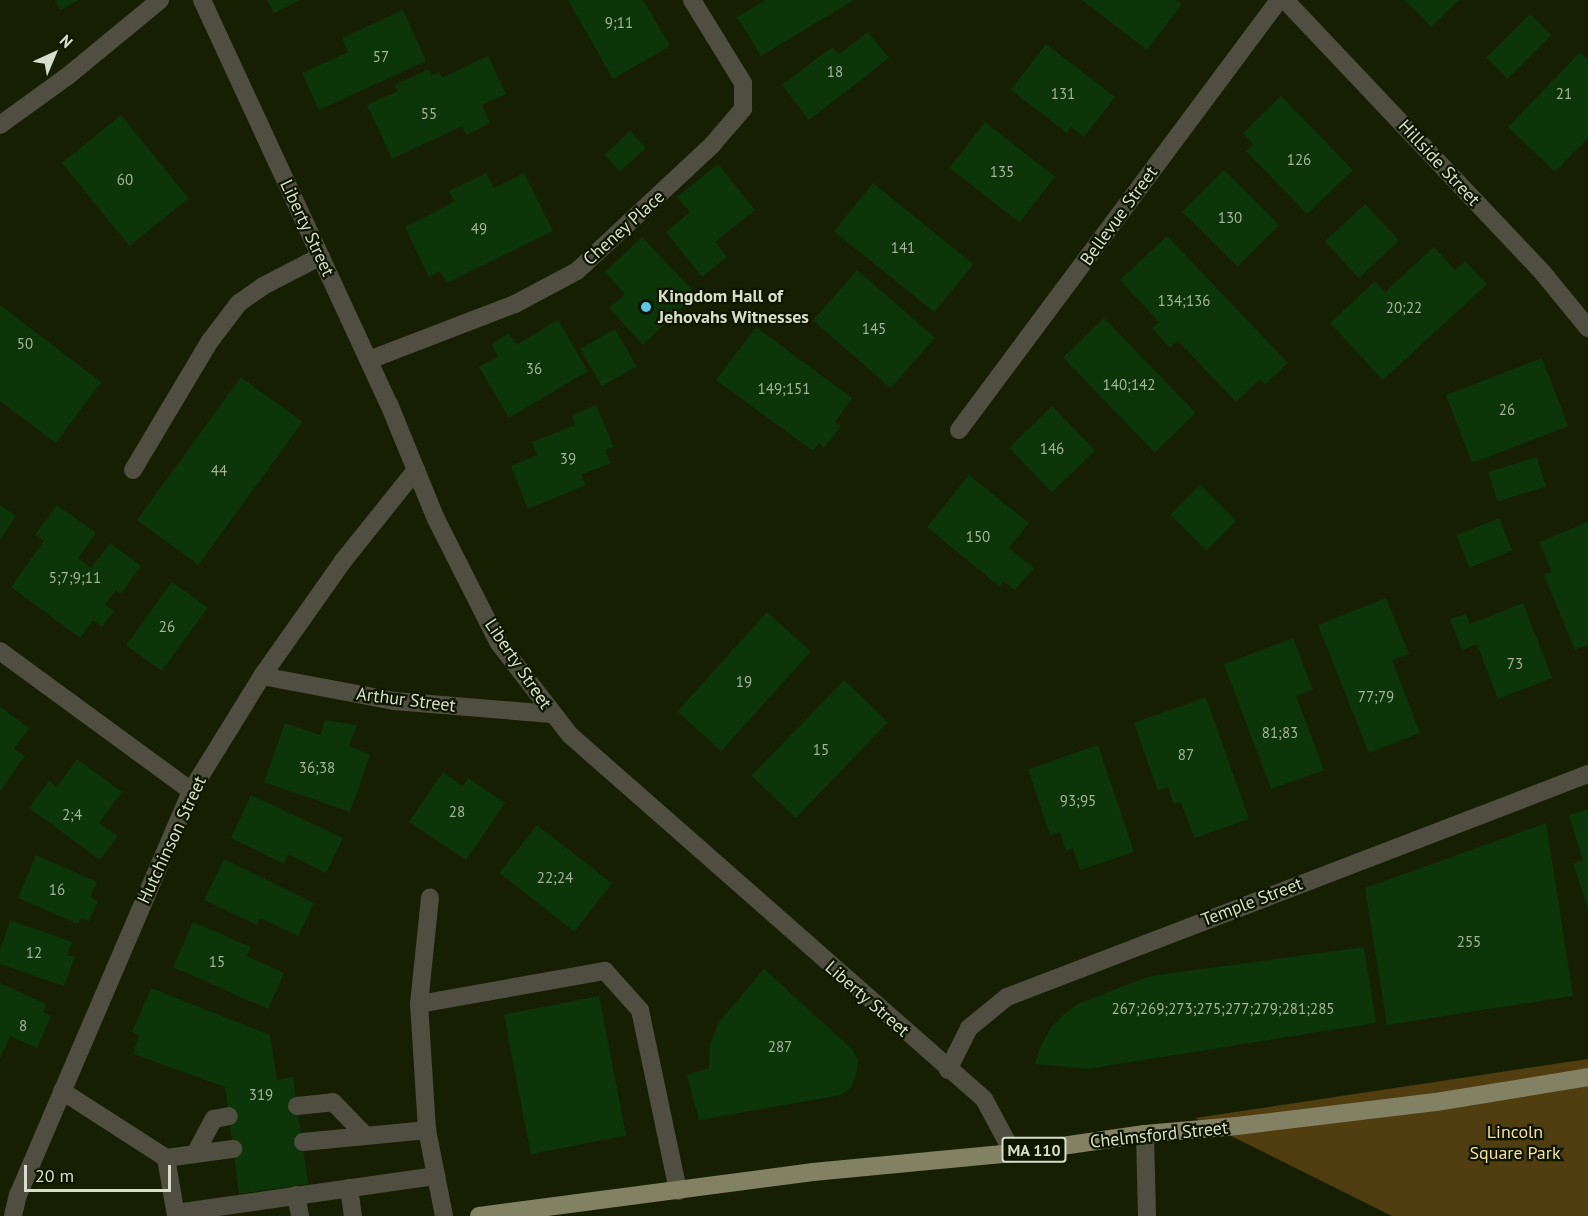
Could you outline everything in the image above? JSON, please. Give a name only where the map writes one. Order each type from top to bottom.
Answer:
[{"type":"main road","name":"Chelmsford Street","points":[[479,1216],[813,1172],[1013,1153],[1144,1134],[1237,1126],[1436,1102],[1588,1077]]},
{"type":"street","points":[[0,125],[69,75],[160,0]]},
{"type":"street","name":"Liberty Street","points":[[202,0],[369,360],[436,519],[498,642],[551,714],[570,735],[664,821],[984,1100],[1013,1153]]},
{"type":"street","name":"Cheney Place","points":[[369,360],[515,304],[577,271],[712,146],[743,109],[743,83],[692,0]]},
{"type":"street","name":"Bellevue Street","points":[[959,430],[1279,0]]},
{"type":"street","name":"Hillside Street","points":[[1285,0],[1543,273],[1588,328]]},
{"type":"street","points":[[133,470],[210,341],[239,303],[263,286],[321,256]]},
{"type":"street","name":"Hutchinson Street","points":[[14,1216],[18,1195],[191,791],[262,676],[343,561],[416,470]]},
{"type":"street","points":[[0,651],[191,791]]},
{"type":"street","name":"Arthur Street","points":[[262,676],[394,701],[551,714]]},
{"type":"street","name":"Temple Street","points":[[948,1070],[969,1028],[1007,997],[1588,774]]},
{"type":"street","points":[[430,898],[419,1004],[427,1130],[444,1216]]},
{"type":"street","points":[[419,1004],[605,971],[639,1010],[678,1191]]},
{"type":"street","points":[[62,1091],[166,1158],[233,1149]]},
{"type":"street","points":[[297,1106],[333,1102],[366,1136]]},
{"type":"street","points":[[195,1154],[214,1119],[229,1116]]},
{"type":"street","points":[[303,1142],[427,1130]]},
{"type":"street","points":[[1144,1134],[1147,1216]]},
{"type":"street","points":[[166,1158],[176,1214],[226,1211],[296,1195],[436,1176]]},
{"type":"street","points":[[349,1188],[353,1216]]},
{"type":"street","points":[[296,1195],[300,1216]]},
{"type":"green space","name":"Lincoln Square Park","points":[[1588,1059],[1588,1216],[1392,1216],[1195,1118]]},
{"type":"building","points":[[55,0],[79,0],[60,10]]},
{"type":"building","points":[[267,0],[300,0],[274,13]]},
{"type":"building","points":[[568,0],[643,0],[670,46],[613,79]]},
{"type":"building","points":[[766,0],[854,0],[761,56],[737,17]]},
{"type":"building","points":[[1082,0],[1176,0],[1182,4],[1147,50]]},
{"type":"building","points":[[1405,0],[1459,0],[1431,27]]},
{"type":"building","points":[[403,10],[426,61],[319,110],[302,73],[348,52],[342,38]]},
{"type":"building","points":[[1530,14],[1551,35],[1507,79],[1486,58]]},
{"type":"building","points":[[868,32],[889,58],[809,120],[782,85],[832,47],[839,54]]},
{"type":"building","points":[[1046,44],[1115,97],[1084,137],[1071,127],[1067,133],[1011,90]]},
{"type":"building","points":[[1580,52],[1588,60],[1588,138],[1555,172],[1508,127]]},
{"type":"building","points":[[488,56],[506,94],[482,105],[490,123],[466,135],[462,126],[392,159],[367,105],[398,91],[395,85],[429,69],[432,75],[440,72],[442,78]]},
{"type":"building","points":[[1281,96],[1353,170],[1307,214],[1246,151],[1253,144],[1243,133]]},
{"type":"building","points":[[121,115],[188,198],[129,246],[62,163]]},
{"type":"building","points":[[985,122],[1055,177],[1019,222],[949,168]]},
{"type":"building","points":[[630,131],[646,148],[620,172],[604,155]]},
{"type":"building","points":[[718,164],[755,210],[715,242],[727,257],[702,277],[666,232],[690,212],[677,197]]},
{"type":"building","points":[[1224,170],[1279,225],[1237,267],[1182,212]]},
{"type":"building","points":[[486,173],[494,188],[524,173],[553,231],[447,283],[440,271],[429,277],[405,227],[454,202],[449,191]]},
{"type":"building","points":[[873,183],[973,264],[934,312],[834,231]]},
{"type":"building","points":[[1365,204],[1399,241],[1359,278],[1325,242]]},
{"type":"building","points":[[1167,236],[1288,363],[1265,384],[1260,379],[1236,402],[1178,341],[1170,348],[1152,328],[1159,322],[1120,280]]},
{"type":"building","points":[[642,237],[696,294],[643,345],[609,308],[625,294],[605,272]]},
{"type":"building","points":[[1434,247],[1455,270],[1465,261],[1487,284],[1383,380],[1330,323],[1375,281],[1385,292]]},
{"type":"building","points":[[857,270],[935,338],[891,388],[813,321]]},
{"type":"building","points":[[0,305],[101,382],[56,443],[0,401]]},
{"type":"building","points":[[1104,318],[1196,413],[1155,453],[1063,358]]},
{"type":"building","points":[[558,320],[588,371],[509,418],[479,367],[498,356],[492,344],[509,333],[516,345]]},
{"type":"building","points":[[756,327],[852,398],[835,422],[841,426],[824,448],[819,443],[813,451],[716,380]]},
{"type":"building","points":[[615,329],[636,366],[602,386],[580,349]]},
{"type":"building","points":[[1542,358],[1568,426],[1472,463],[1446,395]]},
{"type":"building","points":[[241,377],[302,422],[198,565],[137,520]]},
{"type":"building","points":[[596,405],[614,447],[605,450],[611,463],[581,475],[586,485],[528,509],[511,466],[537,455],[532,442],[575,425],[572,415]]},
{"type":"building","points":[[1052,406],[1095,451],[1052,492],[1009,448]]},
{"type":"building","points":[[1537,457],[1546,487],[1497,502],[1488,472]]},
{"type":"building","points":[[969,475],[1029,523],[1009,548],[1034,568],[1015,590],[1003,581],[1000,587],[927,527]]},
{"type":"building","points":[[1200,485],[1236,521],[1206,551],[1170,515]]},
{"type":"building","points":[[0,505],[16,516],[0,540]]},
{"type":"building","points":[[57,505],[96,533],[78,558],[91,568],[110,543],[141,566],[121,594],[116,590],[105,605],[114,611],[102,627],[93,620],[80,638],[11,587],[44,541],[35,535]]},
{"type":"building","points":[[1499,518],[1512,550],[1469,568],[1456,535]]},
{"type":"building","points":[[1588,522],[1588,645],[1575,650],[1544,575],[1552,572],[1539,542]]},
{"type":"building","points":[[172,582],[208,608],[162,671],[126,645]]},
{"type":"building","points":[[1386,598],[1409,654],[1392,660],[1420,733],[1369,753],[1318,625]]},
{"type":"building","points":[[1523,603],[1552,678],[1498,699],[1477,644],[1462,650],[1450,619],[1466,614],[1470,624]]},
{"type":"building","points":[[767,612],[811,651],[721,751],[677,712]]},
{"type":"building","points":[[1293,638],[1313,690],[1296,696],[1324,770],[1271,789],[1224,664]]},
{"type":"building","points":[[844,680],[888,722],[795,818],[752,776]]},
{"type":"building","points":[[1206,697],[1249,819],[1194,838],[1181,802],[1174,804],[1168,787],[1158,791],[1134,723]]},
{"type":"building","points":[[0,707],[29,728],[14,749],[25,756],[0,791]]},
{"type":"building","points":[[325,720],[357,725],[349,746],[370,755],[350,812],[264,782],[285,723],[320,735]]},
{"type":"building","points":[[1098,745],[1134,852],[1080,870],[1073,848],[1066,851],[1060,832],[1050,835],[1028,769]]},
{"type":"building","points":[[77,759],[122,792],[99,823],[118,836],[100,860],[29,808],[49,781],[57,787]]},
{"type":"building","points":[[443,772],[462,786],[468,778],[505,803],[466,860],[409,822]]},
{"type":"building","points":[[251,795],[343,838],[326,873],[288,854],[284,864],[231,838]]},
{"type":"building","points":[[1588,809],[1588,909],[1573,864],[1583,860],[1569,815]]},
{"type":"building","points":[[1546,823],[1573,996],[1387,1025],[1365,888]]},
{"type":"building","points":[[537,825],[612,883],[574,932],[499,873]]},
{"type":"building","points":[[36,855],[97,882],[90,897],[98,901],[89,921],[81,918],[78,924],[18,898]]},
{"type":"building","points":[[224,859],[314,903],[298,936],[260,918],[257,925],[204,900]]},
{"type":"building","points":[[10,920],[72,942],[67,955],[75,957],[64,986],[0,964],[0,950]]},
{"type":"building","points":[[193,922],[251,947],[247,956],[284,973],[268,1009],[173,967]]},
{"type":"building","points":[[1364,947],[1376,1023],[1087,1069],[1035,1064],[1041,1045],[1051,1028],[1064,1014],[1080,1003],[1150,976]]},
{"type":"building","points":[[764,969],[853,1050],[858,1061],[851,1087],[841,1095],[699,1120],[687,1075],[709,1068],[710,1044],[719,1022]]},
{"type":"building","points":[[0,983],[46,1004],[43,1012],[51,1016],[37,1048],[10,1036],[0,1058]]},
{"type":"building","points":[[151,988],[270,1035],[277,1080],[293,1077],[308,1184],[239,1194],[225,1087],[133,1054],[139,1035],[132,1032]]},
{"type":"building","points":[[599,996],[626,1135],[531,1154],[504,1015]]},
{"type":"place","name":"Kingdom Hall of Jehovahs Witnesses","points":[[646,307]]}]
